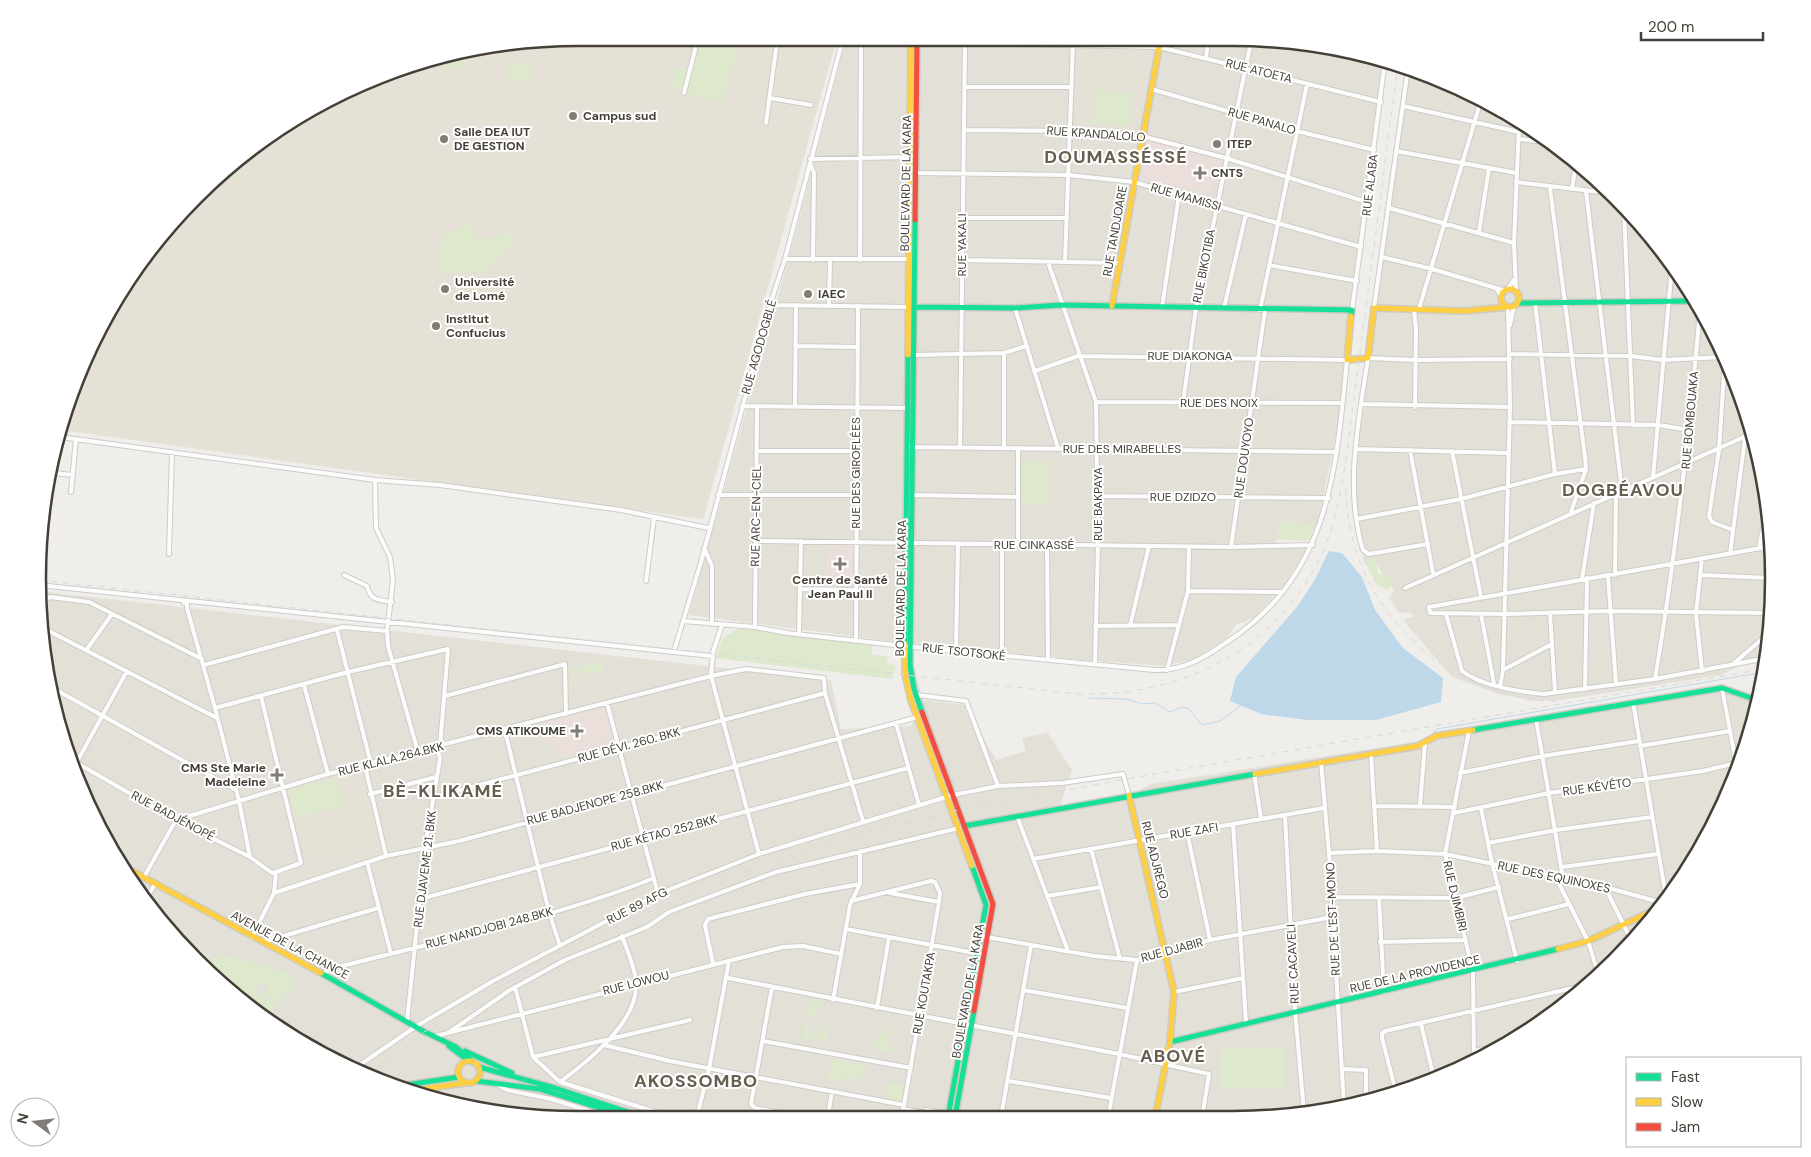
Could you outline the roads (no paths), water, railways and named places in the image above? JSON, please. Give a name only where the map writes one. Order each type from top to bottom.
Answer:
[{"type":"main road","name":"BOULEVARD DE LA KARA","points":[[906,543],[912,495],[907,408],[907,259],[911,46]]},
{"type":"main road","name":"BOULEVARD DE LA KARA","points":[[917,46],[918,173],[914,355],[906,543],[909,681],[916,717],[992,899],[988,938],[956,1111]]},
{"type":"main road","name":"RUE TANDJOARE","points":[[1112,306],[1160,46]]},
{"type":"main road","points":[[1491,311],[1496,308],[1506,290],[1533,301]]},
{"type":"main road","points":[[1512,306],[1517,293]]},
{"type":"main road","points":[[1501,298],[1512,306]]},
{"type":"main road","points":[[908,307],[962,306],[1015,308],[1061,305],[1262,310],[1352,310],[1347,360],[1368,358],[1374,308],[1500,311],[1533,301],[1565,303],[1686,301]]},
{"type":"main road","name":"BOULEVARD DE LA KARA","points":[[909,681],[917,696],[948,796]]},
{"type":"main road","points":[[962,827],[1129,795],[1425,744],[1436,736],[1633,702],[1722,688],[1751,698]]},
{"type":"main road","name":"RUE ADJREGO","points":[[1129,795],[1174,992],[1170,1042],[1157,1111]]},
{"type":"main road","name":"BOULEVARD DE LA KARA","points":[[949,1111],[986,900],[962,827]]},
{"type":"main road","name":"AVENUE DE LA CHANCE","points":[[135,872],[323,974],[432,1037],[522,1078]]},
{"type":"main road","name":"RUE DE LA PROVIDENCE","points":[[1170,1042],[1246,1022],[1517,961],[1588,941],[1646,914]]},
{"type":"main road","name":"AVENUE DE LA CHANCE","points":[[448,1044],[458,1054],[471,1061]]},
{"type":"main road","points":[[465,1051],[471,1061],[479,1067],[555,1088],[622,1111]]},
{"type":"main road","points":[[465,1083],[459,1077],[459,1066],[471,1061]]},
{"type":"main road","points":[[476,1081],[480,1074],[479,1067]]},
{"type":"main road","points":[[411,1084],[459,1077]]},
{"type":"main road","points":[[426,1089],[476,1081],[496,1083],[540,1089],[610,1111]]},
{"type":"street","points":[[684,93],[696,46]]},
{"type":"street","points":[[766,123],[776,46]]},
{"type":"street","name":"RUE AGODOGBLÉ","points":[[674,651],[770,305],[785,259],[841,46]]},
{"type":"street","points":[[860,260],[861,46]]},
{"type":"street","name":"RUE YAKALI","points":[[960,448],[965,46]]},
{"type":"street","points":[[1065,262],[1073,46]]},
{"type":"street","name":"RUE ATOETA","points":[[1167,46],[1206,58],[1381,102]]},
{"type":"street","points":[[1206,58],[1208,46]]},
{"type":"street","name":"RUE BIKOTIBA","points":[[1182,403],[1196,308],[1250,47]]},
{"type":"street","name":"RUE ALABA","points":[[1352,310],[1362,247],[1384,68]]},
{"type":"street","points":[[1374,308],[1407,75]]},
{"type":"street","name":"RUE DOUYOYO","points":[[1231,547],[1269,265],[1307,84]]},
{"type":"street","points":[[966,87],[1071,87]]},
{"type":"street","name":"RUE PANALO","points":[[1151,89],[1297,131],[1374,150]]},
{"type":"street","points":[[770,98],[811,105]]},
{"type":"street","points":[[1403,106],[1519,132],[1514,243],[1514,280],[1517,293]]},
{"type":"street","points":[[1416,407],[1417,310],[1432,268],[1479,107]]},
{"type":"street","name":"RUE KPANDALOLO","points":[[965,130],[1070,131],[1142,136],[1226,158],[1288,179],[1368,202]]},
{"type":"street","points":[[1519,139],[1535,141]]},
{"type":"street","points":[[1396,151],[1517,173]]},
{"type":"street","points":[[813,260],[814,173],[810,160],[909,157]]},
{"type":"street","points":[[1479,232],[1489,168]]},
{"type":"street","points":[[1572,189],[1575,171]]},
{"type":"street","name":"RUE MAMISSI","points":[[918,173],[1068,175],[1134,182],[1362,247]]},
{"type":"street","points":[[1516,182],[1550,188],[1598,192]]},
{"type":"street","points":[[1550,188],[1586,469],[1572,512]]},
{"type":"street","points":[[1586,191],[1622,491]]},
{"type":"street","points":[[1162,307],[1179,195]]},
{"type":"street","points":[[1389,208],[1514,243]]},
{"type":"street","points":[[1224,308],[1246,214]]},
{"type":"street","points":[[962,218],[1066,218]]},
{"type":"street","points":[[1624,219],[1633,425]]},
{"type":"street","points":[[1382,257],[1432,268],[1506,290],[1514,280]]},
{"type":"street","points":[[785,259],[907,259]]},
{"type":"street","points":[[829,306],[830,260]]},
{"type":"street","points":[[962,260],[1120,263]]},
{"type":"street","name":"RUE BAKPAYA","points":[[1048,262],[1078,356],[1096,402],[1098,545],[1095,663]]},
{"type":"street","points":[[1269,265],[1357,281]]},
{"type":"street","points":[[1653,477],[1671,277]]},
{"type":"street","points":[[1494,287],[1501,298]]},
{"type":"street","points":[[1533,301],[1542,356],[1555,474]]},
{"type":"street","points":[[770,305],[908,307]]},
{"type":"street","points":[[795,406],[796,305]]},
{"type":"street","name":"RUE DES GIROFLÉES","points":[[856,640],[855,495],[858,306]]},
{"type":"street","points":[[1500,687],[1503,670],[1505,614],[1510,408],[1509,356],[1512,306]]},
{"type":"street","points":[[1015,308],[1058,448]]},
{"type":"street","name":"RUE BOMBOUAKA","points":[[1655,678],[1674,563],[1686,463],[1699,322]]},
{"type":"street","points":[[795,346],[856,347]]},
{"type":"street","points":[[914,355],[962,356],[1004,352],[1026,346]]},
{"type":"street","points":[[1004,352],[1004,448]]},
{"type":"street","name":"RUE DIAKONGA","points":[[1035,370],[1078,356],[1257,357],[1347,360]]},
{"type":"street","points":[[1428,544],[1370,554],[1363,550],[1355,498],[1356,449],[1368,358],[1416,360],[1509,356],[1631,356],[1663,360],[1717,359]]},
{"type":"street","name":"RUE TSOTSOKÉ","points":[[683,620],[722,626],[755,627],[799,634],[1048,660],[1167,670],[1188,666],[1240,634],[1264,612],[1281,592],[1313,546],[1329,498],[1337,452],[1347,360]]},
{"type":"street","points":[[1724,375],[1719,450],[1710,519],[1733,530]]},
{"type":"street","name":"RUE DES NOIX","points":[[1096,402],[1342,403]]},
{"type":"street","points":[[1362,404],[1416,407],[1510,408]]},
{"type":"street","points":[[742,406],[907,408]]},
{"type":"street","name":"RUE ARC-EN-CIEL","points":[[755,627],[757,406]]},
{"type":"street","points":[[1509,422],[1659,425],[1689,430]]},
{"type":"street","points":[[65,438],[375,480],[440,485],[621,510],[708,528]]},
{"type":"street","points":[[1405,588],[1434,573],[1572,512],[1745,438]]},
{"type":"street","points":[[1730,554],[1745,438]]},
{"type":"street","points":[[71,492],[76,439]]},
{"type":"street","name":"RUE DES MIRABELLES","points":[[910,447],[1337,452]]},
{"type":"street","points":[[1018,448],[1018,545]]},
{"type":"street","points":[[1356,449],[1509,453]]},
{"type":"street","points":[[757,450],[856,451]]},
{"type":"street","points":[[1410,450],[1434,573]]},
{"type":"street","points":[[169,554],[172,452]]},
{"type":"street","points":[[1452,452],[1480,597]]},
{"type":"street","points":[[1357,519],[1461,499],[1555,474],[1586,469]]},
{"type":"street","points":[[57,473],[73,475]]},
{"type":"street","points":[[375,480],[376,528],[390,557],[393,580],[392,602],[387,631],[388,646],[418,752]]},
{"type":"street","points":[[1615,575],[1616,493]]},
{"type":"street","points":[[718,495],[855,495]]},
{"type":"street","points":[[912,495],[1018,496]]},
{"type":"street","name":"RUE DZIDZO","points":[[1098,496],[1329,498]]},
{"type":"street","points":[[1582,579],[1594,503]]},
{"type":"street","points":[[646,581],[654,518]]},
{"type":"street","points":[[1759,548],[1763,531]]},
{"type":"street","name":"RUE CINKASSÉ","points":[[755,541],[958,545],[1048,543],[1188,547],[1313,546]]},
{"type":"street","points":[[799,634],[801,541]]},
{"type":"street","points":[[1048,543],[1048,660]]},
{"type":"street","points":[[956,650],[958,545]]},
{"type":"street","points":[[1002,545],[1002,655]]},
{"type":"street","points":[[1130,626],[1149,546]]},
{"type":"street","points":[[1167,670],[1188,591],[1188,547]]},
{"type":"street","points":[[1764,547],[1429,607],[1430,613],[1446,614],[1586,613],[1609,611],[1696,614],[1764,613]]},
{"type":"street","points":[[704,548],[712,566],[712,624]]},
{"type":"street","points":[[1702,558],[1702,575],[1696,614],[1702,671]]},
{"type":"street","points":[[344,575],[367,586],[369,595],[374,600],[392,602]]},
{"type":"street","points":[[1702,575],[1765,578]]},
{"type":"street","points":[[1608,576],[1609,611],[1616,684]]},
{"type":"street","points":[[1585,689],[1588,578]]},
{"type":"street","points":[[46,586],[674,651],[712,660]]},
{"type":"street","points":[[800,589],[856,590]]},
{"type":"street","points":[[1188,591],[1281,592]]},
{"type":"street","points":[[47,599],[50,597],[83,601],[202,659]]},
{"type":"street","points":[[166,599],[187,606],[239,801],[250,857]]},
{"type":"street","points":[[1550,613],[1555,692]]},
{"type":"street","points":[[87,649],[112,614]]},
{"type":"street","points":[[1446,614],[1462,671],[1500,687],[1525,693],[1544,694],[1585,689],[1702,671],[1758,660]]},
{"type":"street","points":[[1481,614],[1494,684]]},
{"type":"street","points":[[1095,626],[1178,625]]},
{"type":"street","points":[[722,626],[712,660],[710,676],[759,854]]},
{"type":"street","points":[[204,665],[343,627],[387,631]]},
{"type":"street","points":[[49,630],[218,718]]},
{"type":"street","points":[[337,630],[371,764]]},
{"type":"street","points":[[1731,665],[1761,640]]},
{"type":"street","points":[[1503,670],[1552,644]]},
{"type":"street","name":"RUE DJAVEME 21. BKK","points":[[392,661],[448,649],[445,696],[438,746],[440,759],[425,848],[407,1022]]},
{"type":"street","points":[[215,708],[392,661]]},
{"type":"street","points":[[445,696],[565,664],[566,714]]},
{"type":"street","name":"RUE KLALA.264.BKK","points":[[176,820],[328,774],[710,676],[746,669],[824,678],[825,693]]},
{"type":"street","points":[[78,761],[127,670]]},
{"type":"street","points":[[304,684],[328,774]]},
{"type":"street","points":[[1722,688],[1736,753]]},
{"type":"street","points":[[58,691],[236,790]]},
{"type":"street","points":[[825,693],[840,738],[863,821]]},
{"type":"street","name":"RUE DÉVI. 260. BKK","points":[[434,797],[825,693]]},
{"type":"street","points":[[252,937],[274,893],[276,872],[301,863],[261,696]]},
{"type":"street","points":[[917,696],[966,701],[998,786]]},
{"type":"street","points":[[1633,702],[1665,889]]},
{"type":"street","points":[[607,703],[642,840],[658,894]]},
{"type":"street","name":"RUE BADJENOPE 258.BKK","points":[[274,893],[386,856],[459,841],[916,717]]},
{"type":"street","points":[[1536,719],[1563,878]]},
{"type":"street","points":[[896,723],[919,805]]},
{"type":"street","points":[[505,730],[549,912],[560,946]]},
{"type":"street","name":"RUE DJIMBIRI","points":[[1469,730],[1445,854],[1473,972],[1475,1051]]},
{"type":"street","points":[[1640,746],[1730,731]]},
{"type":"street","points":[[1460,773],[1542,756],[1639,741]]},
{"type":"street","points":[[1420,805],[1425,744]]},
{"type":"street","points":[[1371,754],[1377,851]]},
{"type":"street","name":"RUE DE L'EST-MONO","points":[[1321,762],[1329,852],[1344,1099]]},
{"type":"street","name":"RUE KÉVÉTO","points":[[1454,813],[1549,793],[1703,771],[1731,764]]},
{"type":"street","name":"RUE BADJÉNOPÉ","points":[[80,765],[176,820],[250,857],[272,873],[276,872]]},
{"type":"street","points":[[365,766],[386,856]]},
{"type":"street","name":"RUE KÉTAO 252.BKK","points":[[420,899],[908,768]]},
{"type":"street","name":"RUE 89 AFG","points":[[361,1064],[415,1027],[658,894],[759,854],[948,796],[998,786],[1062,783],[1124,774]]},
{"type":"street","name":"RUE ADJREGO","points":[[1124,774],[1129,795]]},
{"type":"street","points":[[1254,774],[1261,819]]},
{"type":"street","points":[[370,794],[436,777]]},
{"type":"street","points":[[1374,806],[1420,805],[1454,807]]},
{"type":"street","name":"RUE ZAFI","points":[[1034,859],[1324,808]]},
{"type":"street","points":[[1481,808],[1492,864],[1508,919],[1517,961]]},
{"type":"street","name":"RUE CACAVELI","points":[[1285,815],[1295,1011],[1303,1106]]},
{"type":"street","points":[[1017,816],[1068,951]]},
{"type":"street","points":[[1488,843],[1556,830],[1652,817]]},
{"type":"street","points":[[144,877],[176,820]]},
{"type":"street","points":[[1233,824],[1246,1022]]},
{"type":"street","points":[[448,1032],[515,987],[565,960],[647,927],[669,912],[776,872],[860,850],[962,827]]},
{"type":"street","points":[[1187,832],[1210,940]]},
{"type":"street","points":[[1091,849],[1120,959]]},
{"type":"street","points":[[833,1000],[852,901],[860,884],[860,850]]},
{"type":"street","name":"RUE DES EQUINOXES","points":[[1329,852],[1377,851],[1445,854],[1555,876],[1657,900]]},
{"type":"street","points":[[1562,867],[1658,854]]},
{"type":"street","points":[[367,862],[391,954]]},
{"type":"street","points":[[1555,876],[1588,941],[1596,967]]},
{"type":"street","name":"RUE NANDJOBI 248.BKK","points":[[323,974],[331,969],[549,912],[627,889],[654,878]]},
{"type":"street","name":"RUE KOUTAKPA","points":[[888,892],[927,882],[935,882],[940,893],[933,945],[904,1105]]},
{"type":"street","points":[[149,893],[155,884]]},
{"type":"street","points":[[714,964],[705,925],[708,919],[805,894],[860,884]]},
{"type":"street","points":[[1047,896],[1101,887]]},
{"type":"street","points":[[1332,897],[1456,898],[1499,887]]},
{"type":"street","points":[[1605,887],[1628,935]]},
{"type":"street","points":[[852,901],[888,892],[939,902]]},
{"type":"street","points":[[1379,898],[1384,992]]},
{"type":"street","points":[[1508,919],[1569,904]]},
{"type":"street","points":[[262,942],[378,908]]},
{"type":"street","name":"RUE DJABIR","points":[[981,936],[1120,959],[1137,960],[1210,940],[1332,917]]},
{"type":"street","points":[[846,929],[984,954]]},
{"type":"street","points":[[555,1088],[610,1039],[632,1002],[636,983],[622,936]]},
{"type":"street","points":[[877,1008],[889,937]]},
{"type":"street","points":[[1380,942],[1466,940]]},
{"type":"street","name":"RUE LOWOU","points":[[432,1037],[636,983],[793,945],[841,954]]},
{"type":"street","points":[[1002,1111],[1031,945]]},
{"type":"street","points":[[1109,1111],[1137,960]]},
{"type":"street","points":[[698,1111],[728,978],[729,961]]},
{"type":"street","points":[[728,978],[833,1000],[1119,1054],[1210,1076],[1204,1111]]},
{"type":"street","points":[[1174,992],[1243,978]]},
{"type":"street","points":[[515,987],[533,1056],[560,1082],[653,1111]]},
{"type":"street","points":[[770,1111],[755,1108],[751,1104],[772,987]]},
{"type":"street","points":[[1395,1086],[1382,1034],[1385,1031],[1572,988]]},
{"type":"street","points":[[1023,990],[1127,1008]]},
{"type":"street","points":[[533,1056],[690,1020]]},
{"type":"street","points":[[1421,1024],[1432,1071]]},
{"type":"street","points":[[763,1041],[911,1068]]},
{"type":"street","points":[[604,1045],[709,1069],[904,1105],[903,1109],[914,1111]]},
{"type":"street","points":[[1343,1068],[1366,1070],[1366,1094]]},
{"type":"street","points":[[1008,1081],[1111,1098]]},
{"type":"street","points":[[496,1083],[506,1090],[551,1099],[589,1111]]},
{"type":"street","points":[[829,1111],[832,1091]]},
{"type":"street","points":[[551,1099],[556,1094]]},
{"type":"water","points":[[1329,551],[1342,553],[1362,577],[1375,610],[1403,648],[1443,678],[1441,702],[1376,720],[1307,720],[1261,714],[1230,701],[1236,677],[1297,607],[1314,581]]},
{"type":"waterway","points":[[1433,733],[1437,729],[1756,673]]},
{"type":"waterway","points":[[916,680],[955,790]]},
{"type":"waterway","points":[[1089,698],[1125,699],[1143,704],[1155,703],[1170,712],[1183,707],[1189,709],[1202,725],[1220,721],[1241,705]]},
{"type":"waterway","points":[[1374,757],[1418,749]]},
{"type":"waterway","points":[[1328,765],[1369,758]]},
{"type":"waterway","points":[[1258,777],[1319,766]]},
{"type":"waterway","points":[[1234,781],[1252,778]]},
{"type":"waterway","points":[[1136,798],[1207,786]]},
{"type":"waterway","points":[[1106,803],[1125,800]]},
{"type":"railway","points":[[46,581],[1079,694],[1117,693],[1155,687],[1190,676],[1224,660],[1254,640],[1282,615],[1305,585],[1323,551],[1335,518],[1346,459],[1397,72]]},
{"type":"railway","points":[[1346,489],[1351,531],[1364,570],[1383,606],[1410,638],[1441,664],[1477,684],[1516,696],[1558,701]]},
{"type":"railway","points":[[374,1070],[396,1056],[424,1032],[557,954],[601,933],[722,880],[799,853],[875,831],[959,810],[1126,779],[1757,670]]},
{"type":"place","name":"Campus sud","points":[[573,116]]},
{"type":"place","name":"Salle DEA IUT DE GESTION","points":[[444,139]]},
{"type":"place","name":"ITEP","points":[[1217,144]]},
{"type":"place","name":"CNTS","points":[[1200,173]]},
{"type":"place","name":"Université de Lomé","points":[[445,289]]},
{"type":"place","name":"IAEC","points":[[808,294]]},
{"type":"place","name":"Institut Confucius","points":[[436,326]]},
{"type":"place","name":"Centre de Santé Jean Paul II","points":[[840,564]]},
{"type":"place","name":"CMS ATIKOUME","points":[[577,731]]},
{"type":"place","name":"CMS Ste Marie Madeleine","points":[[277,775]]},
{"type":"district","name":"DOUMASSÉSSÉ","points":[[1116,157]]},
{"type":"district","name":"DOGBÉAVOU","points":[[1623,490]]},
{"type":"district","name":"BÈ-KLIKAMÉ","points":[[443,791]]},
{"type":"district","name":"ABOVÉ","points":[[1173,1056]]},
{"type":"district","name":"AKOSSOMBO","points":[[696,1081]]}]
